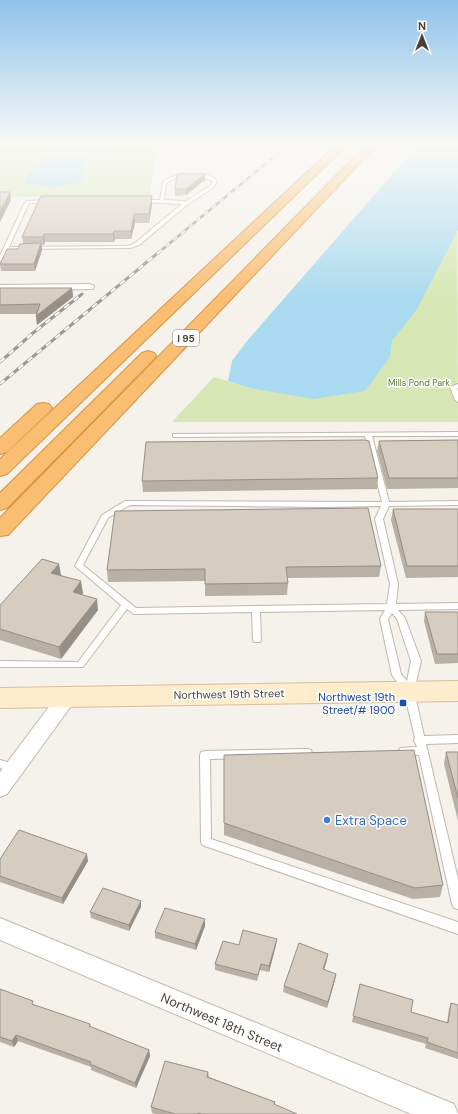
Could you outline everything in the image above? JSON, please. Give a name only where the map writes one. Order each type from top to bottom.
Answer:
[{"type":"highway","points":[[88,367],[272,198]]},
{"type":"highway","points":[[0,470],[286,198]]},
{"type":"highway","points":[[167,336],[306,198]]},
{"type":"highway","name":"I 95","points":[[0,530],[321,198]]},
{"type":"highway","points":[[0,504],[156,347]]},
{"type":"highway","points":[[0,448],[53,400]]},
{"type":"street","points":[[0,288],[89,287]]},
{"type":"street","name":"Northwest 19th Street","points":[[0,698],[458,691]]},
{"type":"street","points":[[0,788],[7,766],[66,697]]},
{"type":"street","name":"Northwest 18th Street","points":[[0,929],[444,1114]]},
{"type":"lane","points":[[7,248],[130,246],[137,244],[194,198]]},
{"type":"lane","points":[[0,261],[25,206],[29,202],[56,201]]},
{"type":"lane","points":[[139,201],[183,202],[185,204]]},
{"type":"lane","points":[[458,386],[453,387],[458,400]]},
{"type":"lane","points":[[368,434],[386,504],[379,519],[394,584],[391,607],[384,619],[397,675],[409,692],[420,745],[458,904]]},
{"type":"lane","points":[[175,435],[458,434]]},
{"type":"lane","points":[[458,503],[128,503],[105,517],[79,566],[134,611],[458,606]]},
{"type":"lane","points":[[0,664],[80,665],[126,604]]},
{"type":"lane","points":[[391,607],[401,618],[416,660],[409,692]]},
{"type":"lane","points":[[256,609],[257,640]]},
{"type":"lane","points":[[391,751],[458,739]]},
{"type":"lane","points":[[321,753],[205,755],[206,842],[458,928]]},
{"type":"green space","name":"Mills Pond Park","points":[[457,230],[458,422],[172,422],[214,377],[250,388],[390,357],[392,341]]},
{"type":"water","points":[[372,198],[458,198],[458,230],[417,309],[392,341],[390,357],[365,391],[314,399],[250,388],[228,381],[232,361],[247,341]]},
{"type":"building","points":[[0,198],[7,198],[0,212]]},
{"type":"building","points":[[40,198],[152,198],[149,214],[134,214],[131,231],[114,231],[113,234],[44,234],[43,237],[22,237]]},
{"type":"building","points":[[41,243],[34,264],[0,264],[7,249],[18,249],[20,244]]},
{"type":"building","points":[[0,288],[72,288],[36,316],[40,304],[0,305]]},
{"type":"building","points":[[458,440],[458,478],[389,478],[379,441]]},
{"type":"building","points":[[369,441],[378,478],[142,481],[146,442]]},
{"type":"building","points":[[368,508],[381,566],[286,567],[288,583],[205,584],[205,569],[107,570],[115,511]]},
{"type":"building","points":[[393,509],[458,509],[458,566],[407,566]]},
{"type":"building","points":[[42,559],[59,564],[51,573],[81,581],[73,592],[97,599],[59,647],[0,629],[0,605]]},
{"type":"building","points":[[425,612],[458,612],[458,654],[437,654]]},
{"type":"building","points":[[414,750],[443,885],[415,888],[224,823],[224,755]]},
{"type":"building","points":[[446,752],[458,752],[458,798]]},
{"type":"building","points":[[19,830],[87,854],[62,898],[0,876],[0,859]]},
{"type":"building","points":[[103,888],[141,901],[129,925],[90,912]]},
{"type":"building","points":[[165,908],[205,919],[195,944],[155,932]]},
{"type":"building","points":[[243,930],[277,939],[269,966],[261,964],[258,975],[215,964],[223,941],[239,945]]},
{"type":"building","points":[[299,943],[328,954],[323,969],[336,974],[328,1002],[284,986]]},
{"type":"building","points":[[360,984],[413,1000],[411,1012],[448,1023],[451,1003],[458,1005],[458,1053],[427,1042],[428,1038],[353,1016]]},
{"type":"building","points":[[0,989],[33,1001],[32,1004],[90,1024],[89,1026],[149,1050],[135,1083],[90,1064],[91,1062],[16,1035],[12,1041],[0,1037]]},
{"type":"building","points":[[165,1061],[208,1072],[207,1077],[275,1102],[274,1104],[297,1114],[175,1114],[151,1107]]},
{"type":"railway","points":[[158,253],[224,198]]},
{"type":"railway","points":[[0,384],[159,252]]},
{"type":"railway","points":[[0,362],[33,333],[82,294]]},
{"type":"place","name":"Northwest 19th Street/# 1900","points":[[403,703]]},
{"type":"place","name":"Extra Space","points":[[327,820]]}]
